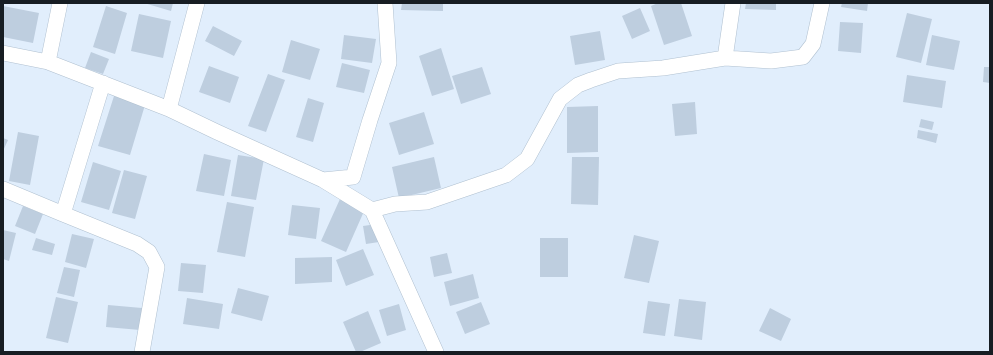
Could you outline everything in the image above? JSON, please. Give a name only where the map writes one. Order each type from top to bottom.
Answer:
[{"type":"street","points":[[48,62],[60,3]]},
{"type":"street","points":[[169,109],[197,3]]},
{"type":"street","points":[[323,180],[353,177],[389,63],[385,3]]},
{"type":"street","points":[[725,58],[733,3]]},
{"type":"street","points":[[372,210],[395,204],[427,202],[506,175],[527,159],[560,99],[578,85],[591,80],[618,71],[663,68],[725,58],[771,61],[803,57],[813,44],[822,3]]},
{"type":"street","points":[[3,52],[48,62],[169,109],[323,180],[372,210],[436,352]]},
{"type":"street","points":[[63,214],[103,83]]},
{"type":"street","points":[[3,189],[137,244],[149,252],[157,268],[142,352]]},
{"type":"building","points":[[144,3],[173,3],[171,11]]},
{"type":"building","points":[[402,3],[443,3],[443,11],[401,10]]},
{"type":"building","points":[[658,3],[681,3],[692,36],[664,45],[651,6]]},
{"type":"building","points":[[746,3],[776,3],[776,10],[745,9]]},
{"type":"building","points":[[842,3],[868,3],[867,11],[841,7]]},
{"type":"building","points":[[3,6],[39,13],[33,43],[3,37]]},
{"type":"building","points":[[106,6],[127,13],[115,54],[93,47]]},
{"type":"building","points":[[640,8],[650,31],[632,39],[622,16]]},
{"type":"building","points":[[907,13],[932,19],[921,63],[896,57]]},
{"type":"building","points":[[139,14],[171,21],[163,58],[131,51]]},
{"type":"building","points":[[840,22],[863,23],[861,53],[838,51]]},
{"type":"building","points":[[213,26],[242,41],[234,56],[205,41]]},
{"type":"building","points":[[600,31],[605,60],[575,65],[570,36]]},
{"type":"building","points":[[344,35],[376,39],[372,63],[341,59]]},
{"type":"building","points":[[932,35],[960,41],[954,70],[926,65]]},
{"type":"building","points":[[291,40],[320,49],[310,80],[282,72]]},
{"type":"building","points":[[441,48],[454,89],[432,96],[419,56]]},
{"type":"building","points":[[91,52],[109,59],[103,74],[85,68]]},
{"type":"building","points":[[342,63],[370,70],[364,93],[336,87]]},
{"type":"building","points":[[209,66],[239,77],[230,103],[199,92]]},
{"type":"building","points":[[482,67],[491,94],[461,104],[452,76]]},
{"type":"building","points":[[984,67],[990,67],[990,83],[983,82]]},
{"type":"building","points":[[268,74],[285,80],[266,132],[248,126]]},
{"type":"building","points":[[907,75],[946,81],[942,108],[903,102]]},
{"type":"building","points":[[114,96],[145,105],[130,155],[98,146]]},
{"type":"building","points":[[308,98],[324,103],[313,142],[296,137]]},
{"type":"building","points":[[695,102],[697,134],[675,136],[672,104]]},
{"type":"building","points":[[598,106],[598,152],[567,153],[567,107]]},
{"type":"building","points":[[424,112],[434,144],[399,155],[389,123]]},
{"type":"building","points":[[921,119],[934,122],[932,130],[919,127]]},
{"type":"building","points":[[918,130],[938,134],[936,143],[917,138]]},
{"type":"building","points":[[18,132],[39,136],[30,185],[9,181]]},
{"type":"building","points":[[3,138],[8,140],[3,151]]},
{"type":"building","points":[[204,154],[231,160],[224,196],[196,191]]},
{"type":"building","points":[[238,155],[264,159],[256,200],[231,196]]},
{"type":"building","points":[[434,157],[441,188],[399,198],[392,167]]},
{"type":"building","points":[[572,157],[599,157],[598,205],[571,204]]},
{"type":"building","points":[[93,162],[121,171],[109,210],[81,202]]},
{"type":"building","points":[[124,170],[147,176],[135,219],[112,213]]},
{"type":"building","points":[[340,199],[365,209],[346,252],[321,241]]},
{"type":"building","points":[[227,202],[254,207],[245,257],[217,252]]},
{"type":"building","points":[[292,205],[320,208],[316,239],[288,235]]},
{"type":"building","points":[[23,206],[43,214],[35,234],[15,226]]},
{"type":"building","points":[[377,224],[379,242],[366,244],[363,226]]},
{"type":"building","points":[[3,230],[16,233],[9,261],[3,259]]},
{"type":"building","points":[[72,234],[94,239],[86,268],[65,262]]},
{"type":"building","points":[[634,235],[659,241],[649,283],[624,278]]},
{"type":"building","points":[[36,238],[55,244],[52,255],[32,250]]},
{"type":"building","points":[[540,238],[568,238],[568,277],[540,277]]},
{"type":"building","points":[[363,249],[374,275],[346,286],[336,260]]},
{"type":"building","points":[[447,253],[452,273],[434,277],[430,257]]},
{"type":"building","points":[[332,257],[332,282],[295,284],[295,258]]},
{"type":"building","points":[[181,263],[206,265],[203,293],[178,291]]},
{"type":"building","points":[[64,267],[80,270],[74,297],[57,293]]},
{"type":"building","points":[[473,274],[479,298],[450,306],[444,282]]},
{"type":"building","points":[[238,288],[269,296],[262,321],[231,313]]},
{"type":"building","points":[[56,297],[78,302],[68,343],[46,338]]},
{"type":"building","points":[[187,298],[223,304],[219,329],[183,324]]},
{"type":"building","points":[[679,299],[706,302],[702,340],[674,336]]},
{"type":"building","points":[[648,301],[670,304],[665,336],[643,333]]},
{"type":"building","points":[[481,302],[490,324],[465,334],[456,312]]},
{"type":"building","points":[[399,304],[406,330],[387,336],[379,310]]},
{"type":"building","points":[[108,305],[142,308],[140,330],[106,327]]},
{"type":"building","points":[[770,308],[791,319],[781,341],[759,331]]},
{"type":"building","points":[[368,311],[381,343],[360,352],[356,352],[343,322]]}]
